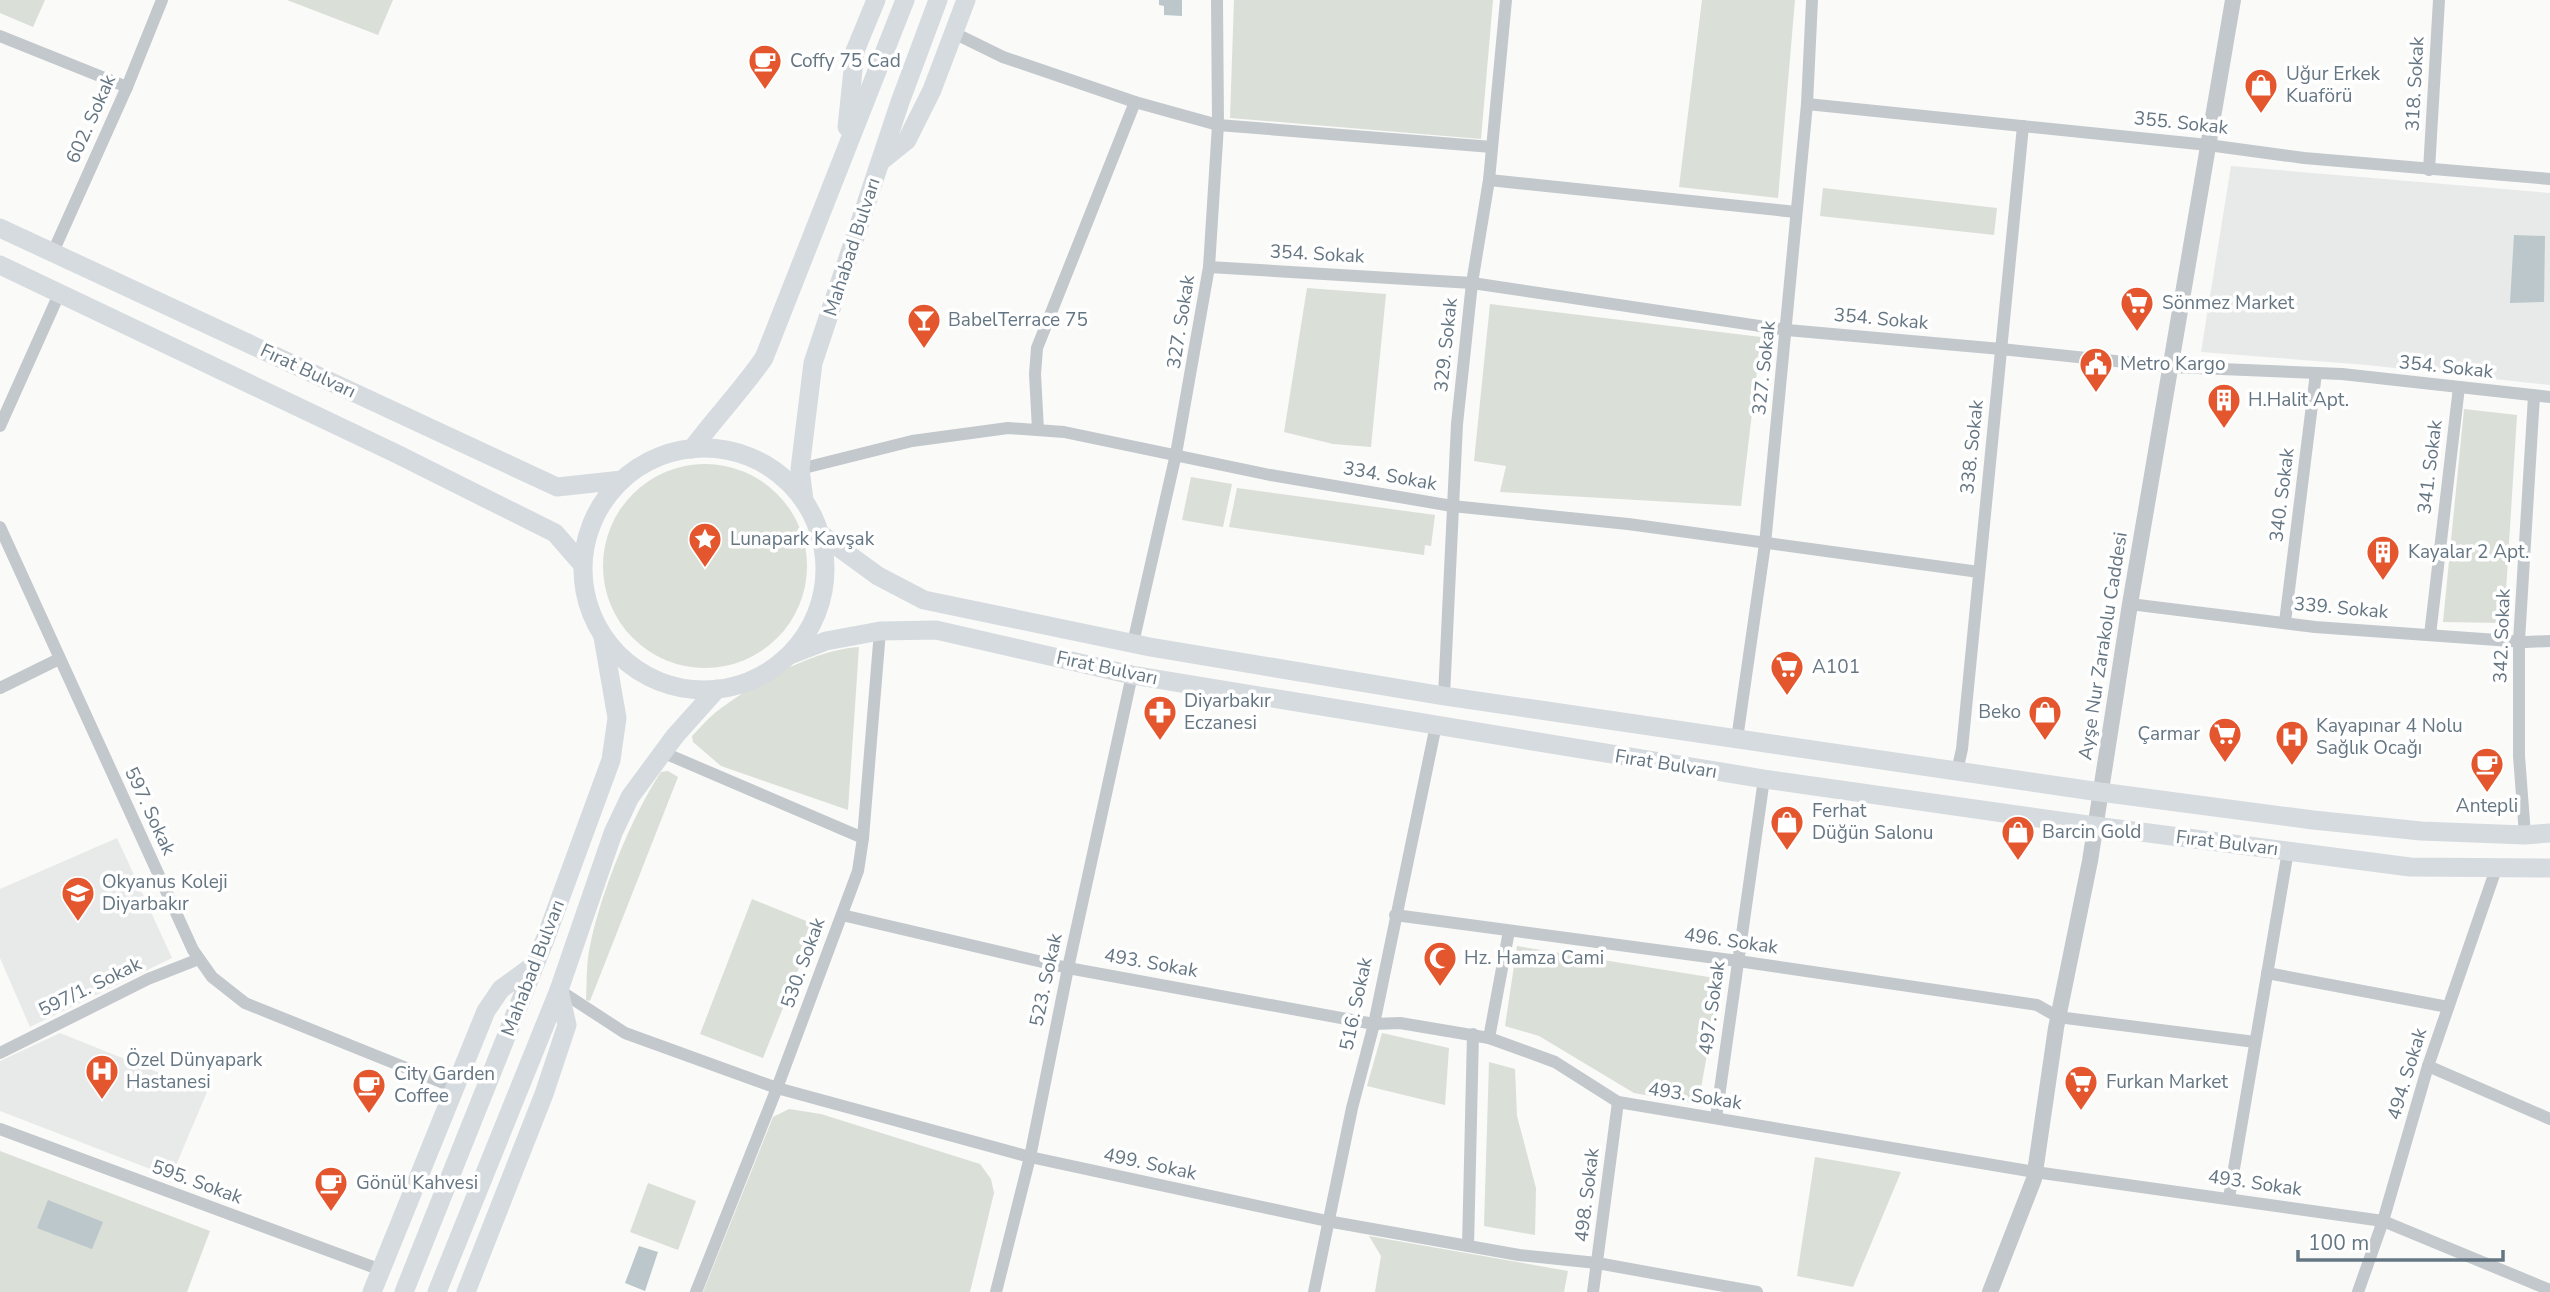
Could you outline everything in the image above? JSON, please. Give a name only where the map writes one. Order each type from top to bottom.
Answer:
[{"type":"main road","points":[[845,152],[855,51],[876,0]]},
{"type":"main road","name":"Mahabad Bulvarı","points":[[692,449],[711,423],[733,401],[764,358],[905,0]]},
{"type":"main road","name":"Mahabad Bulvarı","points":[[804,501],[800,469],[813,363],[900,102],[938,0]]},
{"type":"main road","points":[[880,162],[907,140],[932,90],[966,0]]},
{"type":"main road","name":"Fırat Bulvarı","points":[[0,228],[557,487],[622,480]]},
{"type":"main road","name":"Fırat Bulvarı","points":[[0,265],[397,454],[555,533],[582,564]]},
{"type":"main road","points":[[692,449],[724,450],[755,460],[782,477],[804,501],[819,533],[824,559],[824,585],[818,611],[806,634],[790,655],[768,672],[744,684],[717,690],[684,688],[652,679],[624,661],[603,636],[591,614],[584,589],[582,564],[588,533],[602,504],[622,480],[654,459],[692,449]]},
{"type":"main road","name":"Fırat Bulvarı","points":[[819,533],[878,576],[924,600],[1133,643],[1444,696],[2100,792],[2421,831],[2525,835],[2550,833]]},
{"type":"main road","points":[[936,630],[924,618],[925,612],[928,607],[945,605]]},
{"type":"main road","name":"Fırat Bulvarı","points":[[790,655],[825,641],[880,631],[936,630],[1132,675],[1764,779],[2410,867],[2550,868]]},
{"type":"main road","name":"Mahabad Bulvarı","points":[[404,1292],[535,964],[611,760],[617,718],[603,636]]},
{"type":"main road","name":"Mahabad Bulvarı","points":[[437,1292],[559,990],[613,833],[630,797],[662,752],[717,690]]},
{"type":"main road","points":[[372,1292],[486,1011],[501,989],[535,964]]},
{"type":"main road","points":[[466,1292],[544,1094],[567,1025],[559,990]]},
{"type":"street","name":"602. Sokak","points":[[53,252],[127,87],[162,0]]},
{"type":"street","name":"327. Sokak","points":[[1133,643],[1176,454],[1209,267],[1218,125],[1217,0]]},
{"type":"street","name":"329. Sokak","points":[[1444,696],[1457,424],[1472,283],[1489,180],[1506,0]]},
{"type":"street","name":"327. Sokak","points":[[1737,739],[1765,544],[1787,330],[1807,104],[1812,0]]},
{"type":"street","name":"Ayşe Nur Zarakolu Caddesi","points":[[1990,1292],[2035,1172],[2058,1017],[2095,826],[2232,0]]},
{"type":"street","name":"318. Sokak","points":[[2430,170],[2439,0]]},
{"type":"street","points":[[954,33],[1003,57],[1135,102],[1218,125],[1492,147]]},
{"type":"street","points":[[0,36],[127,87]]},
{"type":"street","points":[[1038,430],[1035,374],[1037,348],[1135,102]]},
{"type":"street","name":"355. Sokak","points":[[1807,104],[2208,145],[2304,158],[2550,179]]},
{"type":"street","name":"338. Sokak","points":[[1957,771],[1962,749],[2023,126]]},
{"type":"street","points":[[1489,180],[1796,212]]},
{"type":"street","name":"354. Sokak","points":[[1209,267],[1472,283],[1787,330],[2001,348],[2172,367],[2316,373],[2550,397]]},
{"type":"street","points":[[0,426],[60,292]]},
{"type":"street","name":"340. Sokak","points":[[2286,622],[2316,373]]},
{"type":"street","name":"341. Sokak","points":[[2430,635],[2459,387]]},
{"type":"street","name":"342. Sokak","points":[[2525,835],[2519,756],[2519,641],[2534,396]]},
{"type":"street","name":"334. Sokak","points":[[800,469],[912,441],[1008,428],[1064,432],[1270,475],[1452,506],[1628,524],[1979,572]]},
{"type":"street","name":"597. Sokak","points":[[0,527],[58,659],[199,959],[212,977],[245,1003],[456,1088]]},
{"type":"street","name":"339. Sokak","points":[[2130,604],[2315,627],[2519,641],[2550,640]]},
{"type":"street","name":"530. Sokak","points":[[696,1292],[777,1088],[858,871],[880,631]]},
{"type":"street","points":[[0,688],[58,659]]},
{"type":"street","name":"523. Sokak","points":[[996,1292],[1030,1157],[1132,675]]},
{"type":"street","name":"516. Sokak","points":[[1314,1292],[1352,1108],[1374,1024],[1436,725]]},
{"type":"street","points":[[662,752],[863,838]]},
{"type":"street","name":"497. Sokak","points":[[1716,1118],[1764,779]]},
{"type":"street","points":[[2229,1198],[2288,851]]},
{"type":"street","name":"494. Sokak","points":[[2358,1292],[2428,1066],[2496,869]]},
{"type":"street","name":"493. Sokak","points":[[842,915],[1068,968],[1374,1024],[1400,1023],[1473,1034],[1555,1062],[1618,1102],[2035,1172],[2382,1221],[2550,1290]]},
{"type":"street","name":"496. Sokak","points":[[1395,915],[2037,1005],[2058,1017],[2255,1042]]},
{"type":"street","points":[[1489,1038],[1509,930]]},
{"type":"street","name":"597/1. Sokak","points":[[0,1053],[148,979],[199,959]]},
{"type":"street","points":[[2267,973],[2448,1007]]},
{"type":"street","name":"499. Sokak","points":[[559,990],[625,1033],[777,1088],[1030,1157],[1327,1221],[1519,1255],[1597,1263],[1758,1292]]},
{"type":"street","points":[[1468,1246],[1473,1034]]},
{"type":"street","points":[[2428,1066],[2550,1119]]},
{"type":"street","name":"498. Sokak","points":[[1593,1292],[1618,1102]]},
{"type":"street","name":"595. Sokak","points":[[0,1129],[381,1270]]},
{"type":"shaded area","points":[[0,0],[45,0],[33,27],[0,13]]},
{"type":"shaded area","points":[[287,0],[393,0],[378,35]]},
{"type":"shaded area","points":[[1159,0],[1182,0],[1182,16],[1164,15],[1164,6],[1159,5]]},
{"type":"shaded area","points":[[1234,0],[1493,0],[1481,139],[1230,118]]},
{"type":"shaded area","points":[[1702,0],[1795,0],[1778,198],[1679,187]]},
{"type":"shaded area","points":[[2231,166],[2550,193],[2550,385],[2367,365],[2201,352]]},
{"type":"shaded area","points":[[1823,188],[1997,208],[1994,235],[1820,216]]},
{"type":"shaded area","points":[[2514,235],[2545,236],[2544,302],[2510,303]]},
{"type":"shaded area","points":[[1307,288],[1386,294],[1371,447],[1333,444],[1284,432]]},
{"type":"shaded area","points":[[1490,304],[1761,337],[1741,506],[1500,492],[1506,466],[1474,461]]},
{"type":"shaded area","points":[[2464,409],[2517,415],[2504,623],[2443,622]]},
{"type":"shaded area","points":[[705,464],[744,472],[777,494],[799,527],[807,566],[799,605],[777,638],[744,660],[705,668],[666,660],[633,638],[611,605],[603,566],[611,527],[633,494],[666,472]]},
{"type":"shaded area","points":[[1191,477],[1232,484],[1223,527],[1182,520]]},
{"type":"shaded area","points":[[1237,488],[1435,515],[1431,546],[1425,545],[1424,555],[1229,527]]},
{"type":"shaded area","points":[[859,647],[848,810],[721,766],[693,742],[692,736],[716,712],[768,678],[823,654]]},
{"type":"shaded area","points":[[668,771],[678,777],[590,1001],[586,1000],[589,953],[609,880],[639,810],[661,772]]},
{"type":"shaded area","name":"Okyanus Koleji Diyarbakır","points":[[117,838],[172,958],[30,1027],[0,958],[0,889]]},
{"type":"shaded area","points":[[752,899],[816,925],[763,1058],[700,1034]]},
{"type":"shaded area","points":[[1517,946],[1721,979],[1698,1104],[1634,1093],[1539,1036],[1505,1026]]},
{"type":"shaded area","name":"Özel Dünyapark Hastanesi","points":[[60,1033],[207,1092],[171,1177],[0,1111],[0,1061]]},
{"type":"shaded area","points":[[1382,1033],[1449,1048],[1445,1105],[1367,1086]]},
{"type":"shaded area","points":[[1489,1062],[1515,1069],[1517,1116],[1536,1188],[1535,1235],[1484,1226]]},
{"type":"shaded area","points":[[789,1109],[821,1114],[980,1164],[991,1179],[994,1193],[970,1292],[703,1292],[773,1117]]},
{"type":"shaded area","points":[[0,1151],[210,1231],[187,1292],[0,1292]]},
{"type":"shaded area","points":[[1815,1157],[1901,1172],[1853,1287],[1797,1276]]},
{"type":"shaded area","points":[[648,1183],[696,1201],[678,1250],[630,1232]]},
{"type":"shaded area","points":[[48,1200],[103,1222],[92,1249],[37,1228]]},
{"type":"shaded area","points":[[1369,1236],[1568,1271],[1564,1292],[1375,1292],[1381,1256]]},
{"type":"shaded area","points":[[639,1246],[658,1252],[645,1291],[625,1283]]},
{"type":"place","name":"Coffy 75 Cad","points":[[765,91]]},
{"type":"place","name":"Uğur Erkek Kuaförü","points":[[2261,115]]},
{"type":"place","name":"Sönmez Market","points":[[2137,333]]},
{"type":"place","name":"BabelTerrace 75","points":[[924,350]]},
{"type":"place","name":"Metro Kargo","points":[[2096,394]]},
{"type":"place","name":"H.Halit Apt.","points":[[2224,430]]},
{"type":"place","name":"Lunapark Kavşak","points":[[705,569]]},
{"type":"place","name":"Kayalar 2 Apt.","points":[[2383,582]]},
{"type":"place","name":"A101","points":[[1787,697]]},
{"type":"place","name":"Diyarbakır Eczanesi","points":[[1160,742]]},
{"type":"place","name":"Beko","points":[[2045,742]]},
{"type":"place","name":"Çarmar","points":[[2225,764]]},
{"type":"place","name":"Kayapınar 4 Nolu Sağlık Ocağı","points":[[2292,767]]},
{"type":"place","name":"Antepli","points":[[2487,794]]},
{"type":"place","name":"Ferhat Düğün Salonu","points":[[1787,852]]},
{"type":"place","name":"Barcin Gold","points":[[2018,862]]},
{"type":"place","name":"Okyanus Koleji Diyarbakır","points":[[78,923]]},
{"type":"place","name":"Hz. Hamza Cami","points":[[1440,988]]},
{"type":"place","name":"Özel Dünyapark Hastanesi","points":[[102,1101]]},
{"type":"place","name":"Furkan Market","points":[[2081,1112]]},
{"type":"place","name":"City Garden Coffee","points":[[369,1115]]},
{"type":"place","name":"Gönül Kahvesi","points":[[331,1213]]}]
